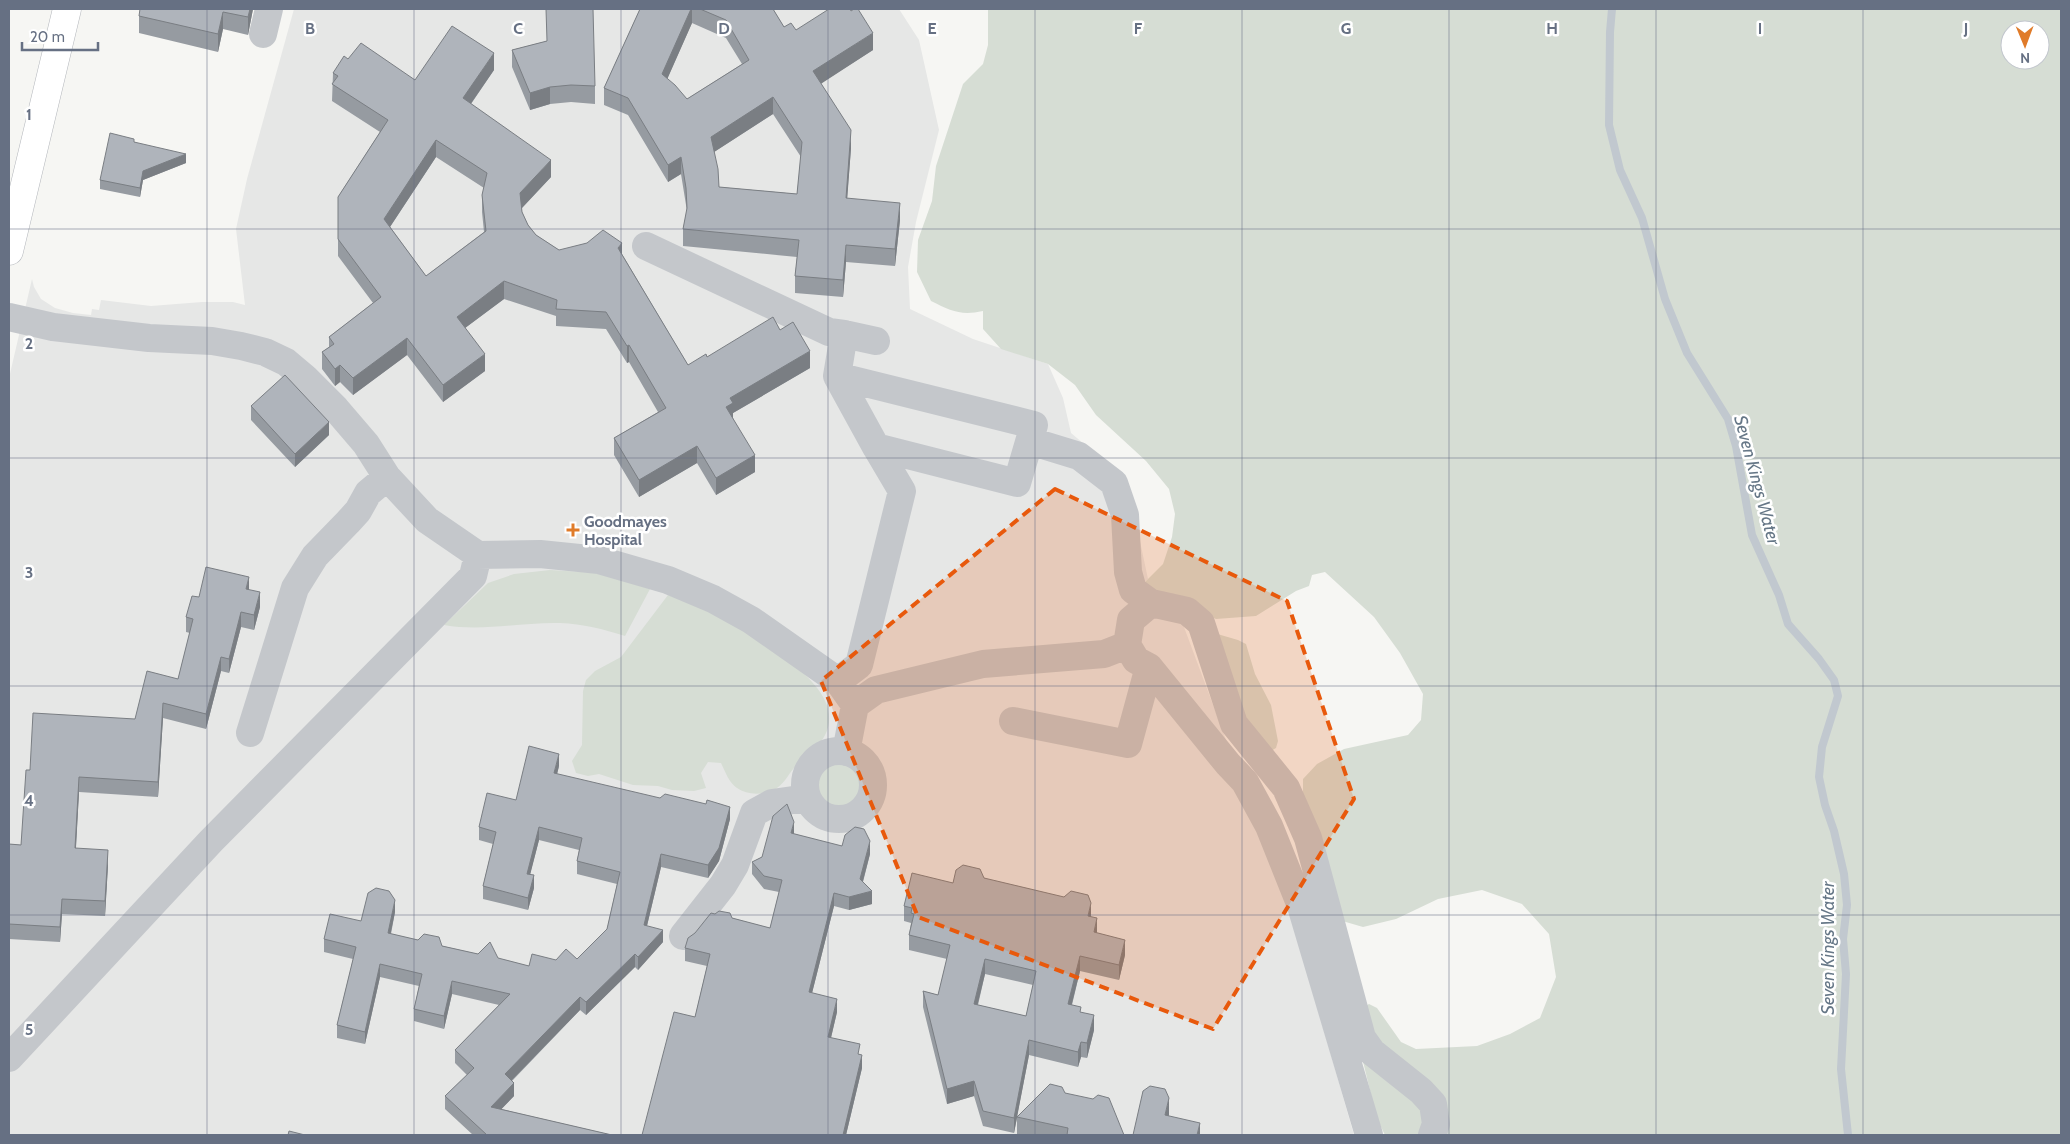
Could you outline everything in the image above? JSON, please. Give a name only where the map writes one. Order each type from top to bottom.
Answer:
[{"type":"main road","points":[[9,250],[67,9]]},
{"type":"lane","points":[[646,246],[829,332],[876,341]]},
{"type":"lane","points":[[9,317],[53,327],[149,338],[212,341],[265,352],[286,362],[336,409],[366,444],[387,477],[427,520],[478,555],[540,554],[599,560],[668,580],[713,598],[751,620],[838,681],[855,704]]},
{"type":"lane","points":[[838,681],[859,665],[902,491],[837,376],[844,334]]},
{"type":"lane","points":[[837,376],[1034,425],[1017,483],[876,448]]},
{"type":"lane","points":[[1030,440],[1078,456],[1114,483],[1125,515],[1128,572],[1133,590],[1150,603],[1187,611],[1202,623],[1234,724],[1286,788],[1308,838],[1362,1038],[1372,1052],[1421,1091],[1433,1104],[1436,1124],[1432,1135]]},
{"type":"lane","points":[[250,733],[295,588],[315,556],[358,511],[368,493],[387,477]]},
{"type":"lane","points":[[11,1052],[60,993],[255,783],[374,665],[473,576],[478,555]]},
{"type":"lane","points":[[1150,603],[1131,620],[1127,645],[1136,660],[1149,667],[1228,764],[1245,782],[1269,826],[1301,906],[1369,1135]]},
{"type":"lane","points":[[846,752],[855,704],[876,690],[983,664],[1104,654],[1127,645]]},
{"type":"lane","points":[[1013,721],[1128,744],[1149,667]]},
{"type":"lane","points":[[836,751],[846,752],[856,756],[865,763],[870,772],[872,788],[868,803],[852,817],[834,819],[817,812],[807,798],[804,788],[805,778],[809,768],[816,759],[836,751]]},
{"type":"lane","points":[[683,936],[723,885],[736,865],[754,813],[772,803],[807,798]]},
{"type":"highlighted area","points":[[1055,489],[1287,601],[1354,799],[1213,1029],[918,917],[821,681]]},
{"type":"shaded area","name":"Goodmayes Hospital","points":[[294,9],[899,9],[919,40],[939,130],[916,222],[908,267],[910,309],[973,339],[1048,364],[1063,398],[1071,433],[1127,480],[1148,579],[1141,586],[1181,619],[1288,906],[1354,1135],[9,1135],[9,378],[32,279],[41,299],[55,308],[73,313],[91,315],[92,309],[99,310],[101,300],[151,306],[202,302],[233,302],[245,305],[236,229],[247,179]]},
{"type":"shaded area","points":[[988,9],[2061,9],[2061,1135],[1385,1135],[1377,1119],[1357,1037],[1362,1008],[1369,1004],[1377,1008],[1401,1042],[1416,1049],[1477,1046],[1510,1034],[1540,1018],[1556,977],[1549,934],[1522,904],[1482,890],[1438,899],[1396,919],[1363,927],[1339,920],[1303,807],[1303,779],[1317,764],[1344,749],[1408,735],[1421,720],[1423,694],[1400,653],[1374,617],[1325,572],[1312,575],[1309,586],[1296,591],[1256,616],[1216,619],[1141,586],[1163,564],[1172,537],[1175,514],[1169,489],[1146,461],[1096,415],[1075,385],[1048,364],[1001,349],[983,329],[983,311],[956,312],[931,301],[917,272],[918,240],[932,201],[936,166],[963,84],[983,64],[988,45]]},
{"type":"shaded area","points":[[550,570],[598,573],[650,589],[625,636],[577,624],[545,623],[473,628],[444,625],[488,583],[514,574]]},
{"type":"shaded area","points":[[668,595],[709,612],[760,640],[805,674],[820,692],[828,709],[829,719],[825,735],[777,788],[757,794],[741,791],[732,783],[721,763],[708,762],[701,773],[706,788],[694,791],[633,785],[599,774],[588,776],[576,773],[572,761],[582,745],[583,691],[586,680],[595,671],[621,657]]},
{"type":"shaded area","points":[[1214,633],[1246,644],[1255,674],[1271,705],[1278,741],[1276,748],[1269,752],[1243,723]]},
{"type":"shaded area","points":[[839,761],[848,763],[856,768],[861,776],[863,785],[861,794],[856,802],[848,807],[839,809],[830,807],[822,802],[817,794],[815,785],[817,776],[822,768],[830,763]]},
{"type":"building","points":[[140,9],[250,9],[248,17],[223,12],[218,34],[139,16]]},
{"type":"building","points":[[546,9],[593,9],[595,86],[571,85],[550,87],[530,93],[512,50],[547,41]]},
{"type":"building","points":[[640,9],[691,9],[662,74],[687,99],[749,60],[726,20],[700,9],[773,9],[784,27],[791,23],[796,30],[829,9],[850,9],[851,11],[858,9],[873,33],[813,71],[851,130],[846,198],[900,203],[895,249],[846,245],[843,280],[795,276],[799,240],[683,229],[687,208],[681,157],[668,165],[628,98],[604,88]],"holes":[[[773,97],[802,142],[797,194],[719,187],[718,169],[711,137]]]},
{"type":"building","points":[[452,26],[494,53],[463,98],[551,160],[520,193],[522,212],[528,225],[536,235],[559,250],[587,243],[603,230],[622,243],[618,248],[688,365],[706,354],[707,357],[773,317],[780,330],[793,322],[810,351],[730,398],[733,403],[726,407],[755,455],[716,478],[697,446],[639,480],[614,438],[666,408],[629,345],[627,346],[606,312],[556,309],[557,300],[504,281],[457,317],[485,354],[443,385],[407,338],[353,378],[340,365],[335,369],[322,352],[334,344],[329,337],[381,297],[338,239],[338,197],[388,120],[332,84],[338,76],[333,73],[344,56],[348,59],[361,43],[415,80]],"holes":[[[436,140],[487,173],[482,195],[486,231],[426,276],[384,219]]]},
{"type":"building","points":[[110,133],[134,139],[134,142],[186,154],[143,171],[140,188],[100,180]]},
{"type":"building","points":[[285,375],[329,422],[295,454],[251,406]]},
{"type":"building","points":[[206,567],[249,577],[246,589],[260,592],[254,615],[241,612],[229,659],[221,657],[206,714],[163,703],[158,782],[79,777],[75,848],[108,850],[105,901],[62,899],[60,927],[9,924],[9,844],[21,845],[26,770],[30,770],[33,713],[135,719],[147,671],[178,679],[193,619],[186,617],[192,596],[199,597]]},
{"type":"building","points":[[529,746],[559,754],[554,773],[660,798],[665,794],[706,804],[707,800],[730,807],[719,848],[708,865],[661,854],[644,925],[663,930],[638,957],[635,954],[586,1002],[580,997],[505,1074],[514,1083],[491,1107],[612,1135],[487,1135],[445,1096],[474,1068],[455,1050],[510,994],[452,981],[444,1016],[414,1009],[422,974],[380,964],[365,1032],[337,1025],[356,947],[324,939],[330,914],[361,921],[368,893],[376,888],[389,891],[395,900],[388,933],[418,940],[424,934],[439,937],[442,946],[478,954],[490,942],[498,958],[529,966],[532,954],[556,960],[566,949],[577,959],[607,929],[620,872],[577,861],[582,838],[539,827],[527,874],[534,875],[528,898],[483,886],[496,832],[479,827],[487,793],[516,800]]},
{"type":"building","points":[[787,804],[794,822],[791,833],[842,846],[845,835],[855,827],[864,829],[870,841],[860,879],[872,891],[849,897],[834,893],[809,992],[837,999],[828,1037],[860,1044],[858,1054],[862,1055],[843,1135],[642,1135],[674,1012],[695,1017],[710,954],[685,948],[688,938],[695,933],[711,913],[715,914],[719,911],[730,913],[732,918],[770,928],[782,880],[764,876],[752,862],[762,857],[773,816]]},
{"type":"building","points":[[963,865],[980,869],[984,878],[1064,897],[1071,891],[1088,895],[1091,903],[1088,916],[1097,918],[1094,932],[1125,940],[1119,965],[1080,956],[1068,1004],[1081,1007],[1080,1012],[1094,1015],[1087,1043],[1081,1042],[1078,1052],[1029,1040],[1014,1118],[983,1111],[974,1081],[947,1089],[923,991],[938,995],[950,945],[909,935],[914,914],[911,913],[912,908],[904,906],[912,873],[953,883],[956,870]],"holes":[[[985,959],[1036,971],[1026,1016],[974,1004]]]},
{"type":"building","points":[[1050,1084],[1062,1087],[1065,1093],[1093,1099],[1098,1095],[1109,1098],[1124,1135],[1067,1135],[1068,1128],[1017,1117]]},
{"type":"building","points":[[1150,1086],[1165,1089],[1169,1098],[1165,1115],[1200,1123],[1197,1135],[1133,1135],[1143,1091]]},
{"type":"building","points":[[289,1131],[305,1135],[288,1135]]},
{"type":"waterway","name":"Seven Kings Water","points":[[1612,9],[1609,125],[1620,170],[1642,218],[1665,299],[1687,353],[1728,419],[1736,446],[1752,535],[1779,595],[1788,624],[1819,659],[1834,680],[1838,696],[1822,747],[1819,777],[1844,874],[1847,905],[1843,939],[1846,974],[1841,1069],[1848,1135]]},
{"type":"place","name":"Goodmayes Hospital","points":[[573,530]]}]
